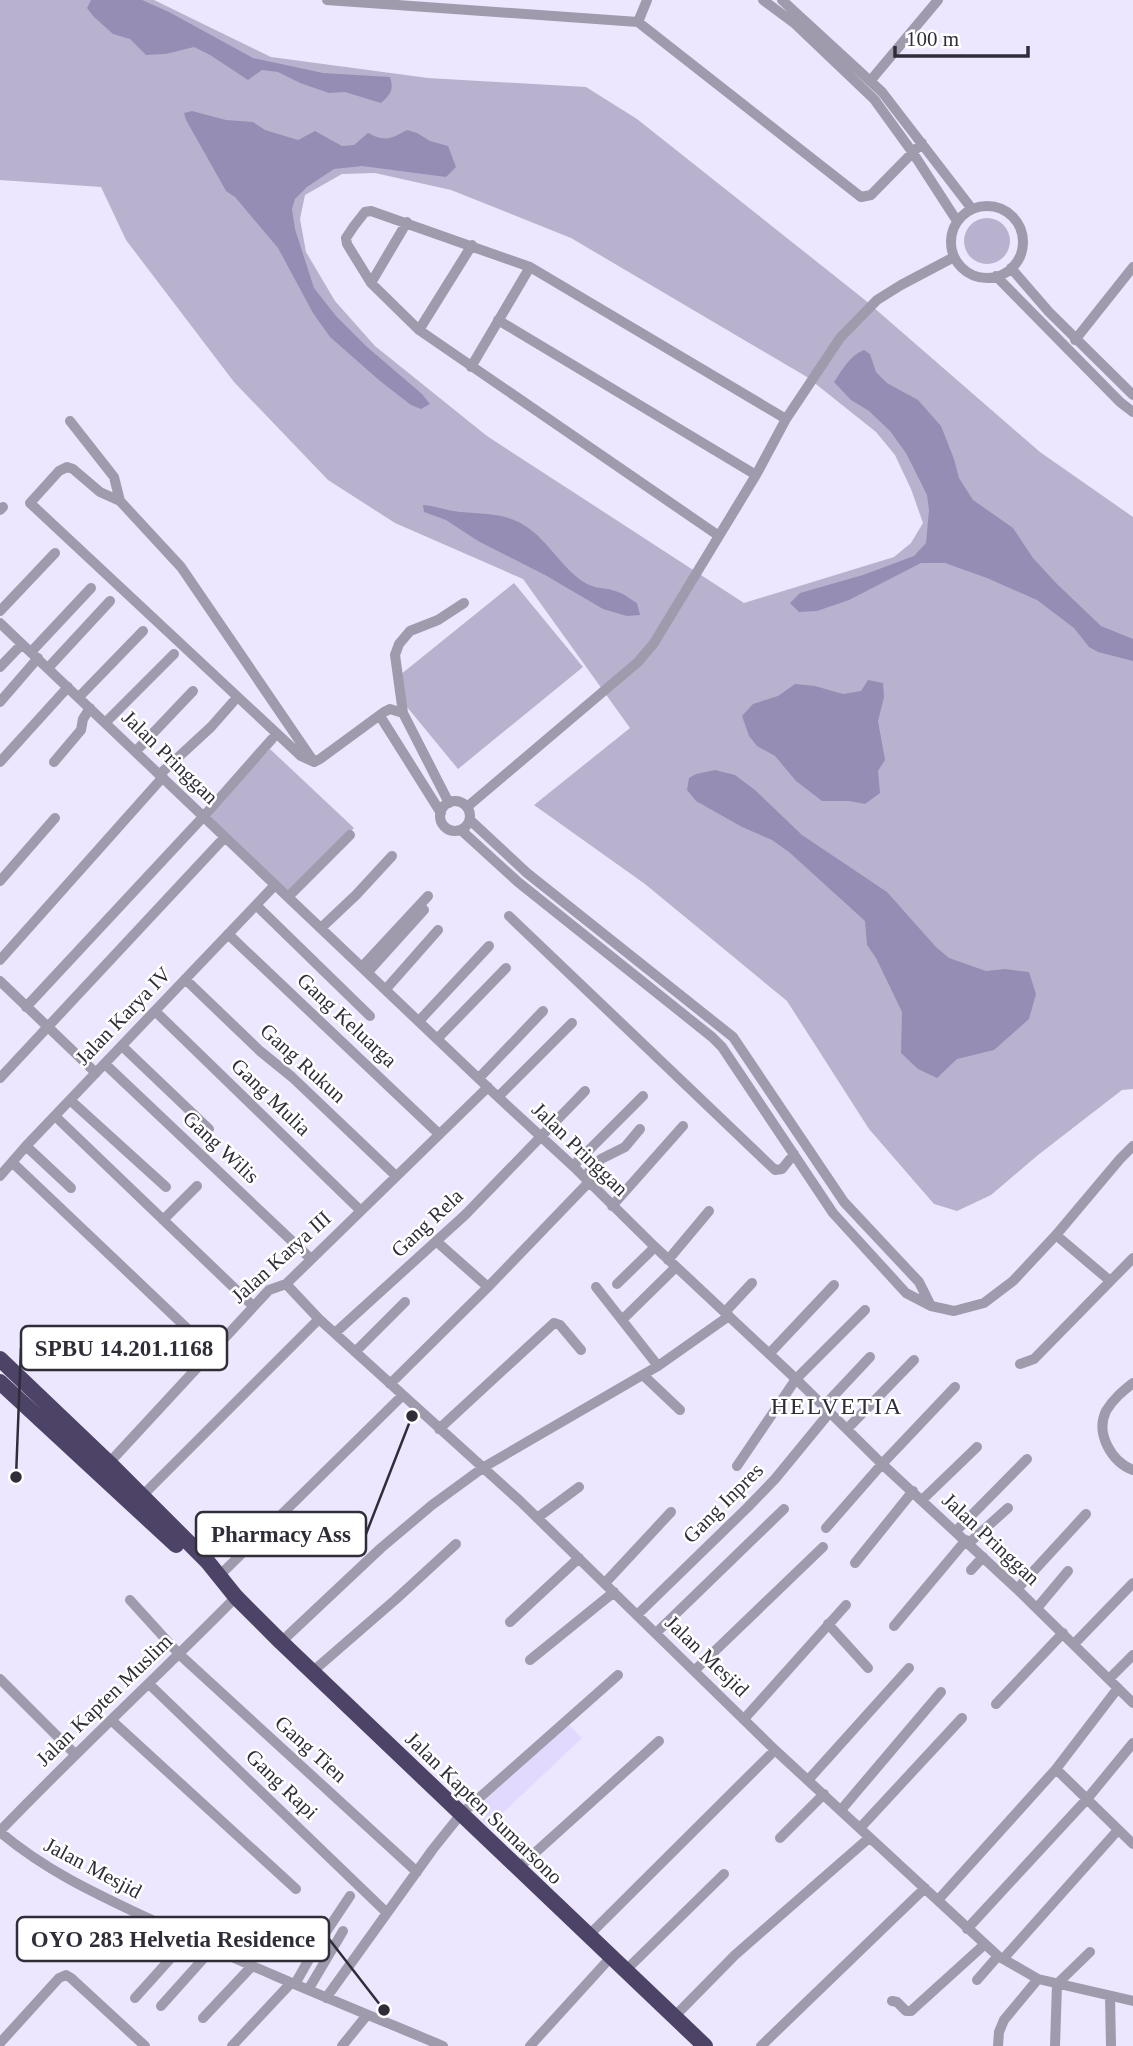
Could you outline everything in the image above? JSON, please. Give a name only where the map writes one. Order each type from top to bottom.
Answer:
[{"type":"highway","name":"Jalan Kapten Sumarsono","points":[[0,1359],[142,1496],[281,1642],[705,2046]]},
{"type":"highway","name":"Jalan Kapten Sumarsono","points":[[0,1382],[225,1592],[236,1597]]},
{"type":"street","points":[[327,0],[465,5],[638,22],[861,197],[871,195],[922,143]]},
{"type":"street","points":[[638,22],[647,0]]},
{"type":"street","points":[[763,0],[802,31],[874,99],[957,220]]},
{"type":"street","points":[[782,0],[871,80],[972,209]]},
{"type":"street","points":[[871,80],[938,0]]},
{"type":"street","points":[[982,206],[1000,208],[1010,214],[1018,223],[1022,235],[1023,247],[1019,259],[1011,268],[996,276],[980,277],[969,273],[954,257],[951,247],[951,236],[957,220],[972,209],[982,206]]},
{"type":"street","points":[[719,536],[419,330],[371,283],[347,244],[347,235],[365,212],[371,211],[530,267],[786,419]]},
{"type":"street","points":[[371,283],[407,222]]},
{"type":"street","points":[[419,330],[472,245]]},
{"type":"street","points":[[467,807],[638,662],[654,643],[756,475],[786,419],[840,338],[877,300],[954,257]]},
{"type":"street","points":[[471,367],[530,267]]},
{"type":"street","points":[[1075,340],[1133,267]]},
{"type":"street","points":[[1011,268],[1049,313],[1133,395]]},
{"type":"street","points":[[996,276],[1133,412]]},
{"type":"street","points":[[498,320],[756,475]]},
{"type":"street","points":[[70,421],[114,477],[120,501]]},
{"type":"street","points":[[314,762],[181,567],[120,501],[100,492],[67,467],[59,471],[30,503],[301,756],[314,762],[320,760],[390,709],[403,713]]},
{"type":"street","points":[[0,611],[55,553]]},
{"type":"street","points":[[0,702],[34,655],[92,588]]},
{"type":"street","points":[[48,668],[110,601]]},
{"type":"street","points":[[449,803],[403,713],[396,655],[399,644],[410,631],[439,620],[464,603]]},
{"type":"street","name":"Jalan Pringgan","points":[[0,623],[573,1166],[882,1464],[1037,1608],[1133,1703]]},
{"type":"street","points":[[79,697],[143,631]]},
{"type":"street","points":[[0,667],[22,643]]},
{"type":"street","points":[[105,723],[174,654]]},
{"type":"street","points":[[0,762],[68,687]]},
{"type":"street","points":[[136,751],[193,691]]},
{"type":"street","points":[[0,960],[162,776],[233,702]]},
{"type":"street","points":[[54,762],[81,730],[83,719],[90,708]]},
{"type":"street","points":[[380,716],[441,813],[442,822],[447,829],[457,831],[465,828],[471,816],[467,807],[459,802],[449,803],[441,813]]},
{"type":"street","points":[[26,1007],[272,739]]},
{"type":"street","points":[[0,881],[55,818]]},
{"type":"street","points":[[470,820],[527,873],[733,1037],[844,1202],[919,1282],[931,1306]]},
{"type":"street","points":[[461,830],[518,882],[718,1042],[834,1213],[906,1293],[931,1306],[954,1311],[984,1303],[1013,1281],[1133,1146]]},
{"type":"street","points":[[288,897],[350,835]]},
{"type":"street","points":[[0,1078],[225,837]]},
{"type":"street","points":[[321,928],[392,856]]},
{"type":"street","name":"Jalan Karya IV","points":[[0,1176],[275,885]]},
{"type":"street","points":[[365,969],[428,897]]},
{"type":"street","points":[[256,905],[370,1016]]},
{"type":"street","points":[[365,969],[425,910]]},
{"type":"street","points":[[509,916],[775,1170],[782,1169],[794,1154]]},
{"type":"street","points":[[386,989],[438,930]]},
{"type":"street","name":"Gang Keluarga","points":[[228,934],[439,1134]]},
{"type":"street","points":[[419,1021],[489,946]]},
{"type":"street","points":[[620,963],[628,953]]},
{"type":"street","points":[[437,1039],[506,968]]},
{"type":"street","name":"Gang Rukun","points":[[185,979],[396,1175]]},
{"type":"street","points":[[0,981],[96,1073]]},
{"type":"street","name":"Gang Mulia","points":[[155,1011],[360,1210]]},
{"type":"street","points":[[479,1079],[543,1011]]},
{"type":"street","points":[[498,1097],[572,1023]]},
{"type":"street","points":[[121,1046],[209,1129]]},
{"type":"street","name":"Gang Wilis","points":[[104,1064],[311,1259]]},
{"type":"street","name":"Jalan Karya III","points":[[109,1463],[269,1290],[286,1284],[488,1087]]},
{"type":"street","name":"Gang Rela","points":[[335,1333],[465,1215],[585,1091]]},
{"type":"street","points":[[573,1166],[643,1096]]},
{"type":"street","points":[[70,1100],[166,1187]]},
{"type":"street","points":[[763,1110],[776,1104]]},
{"type":"street","points":[[55,1115],[253,1306]]},
{"type":"street","points":[[612,1206],[683,1126]]},
{"type":"street","points":[[390,1384],[488,1287],[601,1159],[625,1147],[640,1129]]},
{"type":"street","points":[[26,1146],[71,1188]]},
{"type":"street","points":[[12,1162],[212,1352]]},
{"type":"street","points":[[163,1220],[197,1186]]},
{"type":"street","points":[[623,1319],[672,1263],[709,1211]]},
{"type":"street","points":[[1056,1235],[1109,1280]]},
{"type":"street","points":[[436,1241],[488,1287]]},
{"type":"street","points":[[617,1284],[655,1247]]},
{"type":"street","points":[[1020,1364],[1034,1359],[1133,1258]]},
{"type":"street","points":[[281,1642],[381,1548],[432,1505],[484,1467],[658,1366],[727,1314],[751,1283]]},
{"type":"street","name":"Jalan Mesjid","points":[[286,1284],[319,1319],[484,1467],[775,1750],[938,1899],[967,1929],[1001,1957],[1038,1979],[1133,2001]]},
{"type":"street","points":[[769,1354],[834,1285]]},
{"type":"street","points":[[596,1287],[658,1366]]},
{"type":"street","points":[[355,1352],[405,1302]]},
{"type":"street","points":[[737,1466],[796,1379],[865,1310]]},
{"type":"street","points":[[142,1496],[319,1319]]},
{"type":"street","points":[[439,1429],[554,1323],[560,1325],[581,1350]]},
{"type":"street","name":"Gang Inpres","points":[[637,1615],[775,1479],[870,1357]]},
{"type":"street","points":[[847,1429],[914,1360]]},
{"type":"street","points":[[643,1375],[680,1410]]},
{"type":"street","points":[[1133,1383],[1115,1398],[1105,1414],[1104,1434],[1107,1447],[1117,1460],[1133,1471]]},
{"type":"street","points":[[827,1528],[882,1464],[955,1387]]},
{"type":"street","points":[[220,1575],[402,1395]]},
{"type":"street","points":[[922,1500],[977,1447]]},
{"type":"street","points":[[956,1531],[1027,1459]]},
{"type":"street","points":[[537,1518],[579,1487]]},
{"type":"street","points":[[855,1563],[913,1491]]},
{"type":"street","points":[[894,1626],[967,1542],[1008,1508]]},
{"type":"street","points":[[656,1633],[784,1509]]},
{"type":"street","points":[[605,1583],[671,1512]]},
{"type":"street","points":[[1017,1589],[1087,1514]]},
{"type":"street","points":[[312,1672],[456,1544]]},
{"type":"street","points":[[695,1671],[823,1547]]},
{"type":"street","points":[[971,1570],[983,1557]]},
{"type":"street","points":[[510,1622],[579,1558]]},
{"type":"street","points":[[1037,1608],[1068,1571]]},
{"type":"street","points":[[1074,1644],[1133,1583]]},
{"type":"street","points":[[530,1660],[614,1592]]},
{"type":"street","name":"Jalan Kapten Muslim","points":[[0,1831],[236,1597]]},
{"type":"street","name":"Gang Tien","points":[[130,1600],[179,1654],[417,1872]]},
{"type":"street","points":[[744,1719],[846,1605]]},
{"type":"street","points":[[828,1624],[868,1668]]},
{"type":"street","points":[[996,1704],[1063,1633]]},
{"type":"street","points":[[1109,1679],[1133,1655]]},
{"type":"street","points":[[809,1779],[909,1668]]},
{"type":"street","points":[[326,1998],[461,1814],[618,1675]]},
{"type":"street","points":[[0,1679],[75,1754]]},
{"type":"street","name":"Gang Rapi","points":[[149,1684],[387,1913]]},
{"type":"street","points":[[938,1899],[1056,1769],[1118,1688]]},
{"type":"street","points":[[841,1810],[941,1692]]},
{"type":"street","points":[[860,1829],[962,1718]]},
{"type":"street","points":[[111,1720],[296,1889]]},
{"type":"street","points":[[517,1869],[659,1741]]},
{"type":"street","points":[[967,1929],[1087,1799],[1133,1743]]},
{"type":"street","points":[[589,1936],[775,1750]]},
{"type":"street","points":[[1056,1769],[1133,1844]]},
{"type":"street","points":[[780,1838],[824,1794]]},
{"type":"street","points":[[978,1980],[1118,1830]]},
{"type":"street","name":"Jalan Mesjid","points":[[0,1831],[32,1858],[56,1873],[189,1938],[443,2046]]},
{"type":"street","points":[[674,2017],[735,1955],[869,1838]]},
{"type":"street","points":[[625,1971],[724,1874]]},
{"type":"street","points":[[761,2046],[925,1888]]},
{"type":"street","points":[[232,2046],[293,1983],[351,1896]]},
{"type":"street","points":[[308,1990],[344,1931]]},
{"type":"street","points":[[135,1998],[189,1938]]},
{"type":"street","points":[[892,2001],[906,2011],[911,2011],[985,1944]]},
{"type":"street","points":[[316,1947],[329,1956]]},
{"type":"street","points":[[161,2006],[212,1949]]},
{"type":"street","points":[[1055,2046],[1057,1984],[1090,1952]]},
{"type":"street","points":[[530,2046],[611,1957]]},
{"type":"street","points":[[203,2018],[252,1966]]},
{"type":"street","points":[[0,2043],[59,1978],[66,1975],[145,2046]]},
{"type":"street","points":[[998,2046],[999,2032],[1004,2020],[1038,1979]]},
{"type":"street","points":[[1110,1996],[1111,2046]]},
{"type":"street","points":[[342,2046],[367,2015]]},
{"type":"street","points":[[407,2046],[411,2033]]},
{"type":"shaded area","points":[[0,0],[154,0],[271,57],[428,78],[586,87],[637,119],[865,300],[1040,452],[1133,517],[1133,1089],[1122,1090],[991,1195],[957,1211],[934,1204],[869,1129],[787,1001],[645,884],[534,805],[630,728],[523,579],[395,523],[328,480],[234,382],[126,240],[101,187],[0,180]],"holes":[[[375,173],[451,190],[571,238],[807,377],[876,432],[895,455],[923,523],[911,543],[894,557],[744,603],[487,436],[375,346],[335,301],[306,252],[300,219],[305,195],[342,174]]]},
{"type":"shaded area","points":[[91,0],[142,0],[253,58],[323,73],[390,77],[391,92],[381,103],[345,92],[329,93],[278,72],[262,70],[248,80],[194,47],[166,54],[146,55],[130,39],[113,34],[93,16],[87,8]]},
{"type":"shaded area","points":[[192,111],[226,120],[253,122],[265,130],[298,140],[315,131],[342,146],[354,145],[368,133],[379,138],[388,138],[407,130],[448,146],[456,167],[446,177],[362,166],[334,169],[307,187],[295,199],[292,209],[295,229],[314,288],[336,316],[366,346],[430,404],[421,409],[411,405],[330,337],[313,313],[278,248],[235,197],[226,191],[186,120],[184,113]]},
{"type":"shaded area","points":[[987,218],[1003,225],[1010,241],[1003,257],[987,264],[971,257],[964,241],[971,225]]},
{"type":"shaded area","points":[[864,350],[870,354],[876,372],[887,383],[918,400],[941,426],[959,478],[973,500],[1013,528],[1033,558],[1101,626],[1133,639],[1133,661],[1089,647],[1074,628],[1037,600],[945,563],[921,563],[849,600],[817,611],[799,612],[790,603],[800,593],[863,575],[914,556],[926,543],[929,510],[927,495],[906,453],[890,431],[869,411],[851,400],[834,382],[850,359]]},
{"type":"shaded area","points":[[423,505],[501,516],[518,522],[537,535],[578,578],[589,585],[621,593],[637,603],[640,615],[627,616],[603,609],[545,575],[478,541],[446,520],[424,512]]},
{"type":"shaded area","points":[[514,583],[583,667],[458,769],[407,707],[400,675]]},
{"type":"shaded area","points":[[868,680],[883,683],[884,697],[878,721],[885,760],[878,771],[880,793],[865,804],[822,801],[796,781],[775,756],[757,746],[749,736],[742,716],[753,704],[778,696],[795,684],[815,686],[843,694],[861,691]]},
{"type":"shaded area","points":[[270,749],[354,828],[291,895],[207,816]]},
{"type":"shaded area","points":[[715,770],[735,775],[755,790],[802,835],[887,892],[949,958],[986,971],[1005,969],[1029,972],[1036,994],[1029,1019],[994,1050],[957,1059],[937,1078],[918,1069],[901,1053],[902,1012],[867,945],[865,921],[789,852],[772,840],[742,827],[696,801],[687,790],[689,778]]},
{"type":"shaded area","points":[[566,1722],[582,1738],[488,1827],[470,1807]]},
{"type":"place","name":"Pharmacy Ass","points":[[412,1416]]},
{"type":"place","name":"SPBU 14.201.1168","points":[[16,1477]]},
{"type":"place","name":"OYO 283 Helvetia Residence","points":[[384,2010]]},
{"type":"district","name":"HELVETIA","points":[[837,1406]]}]
